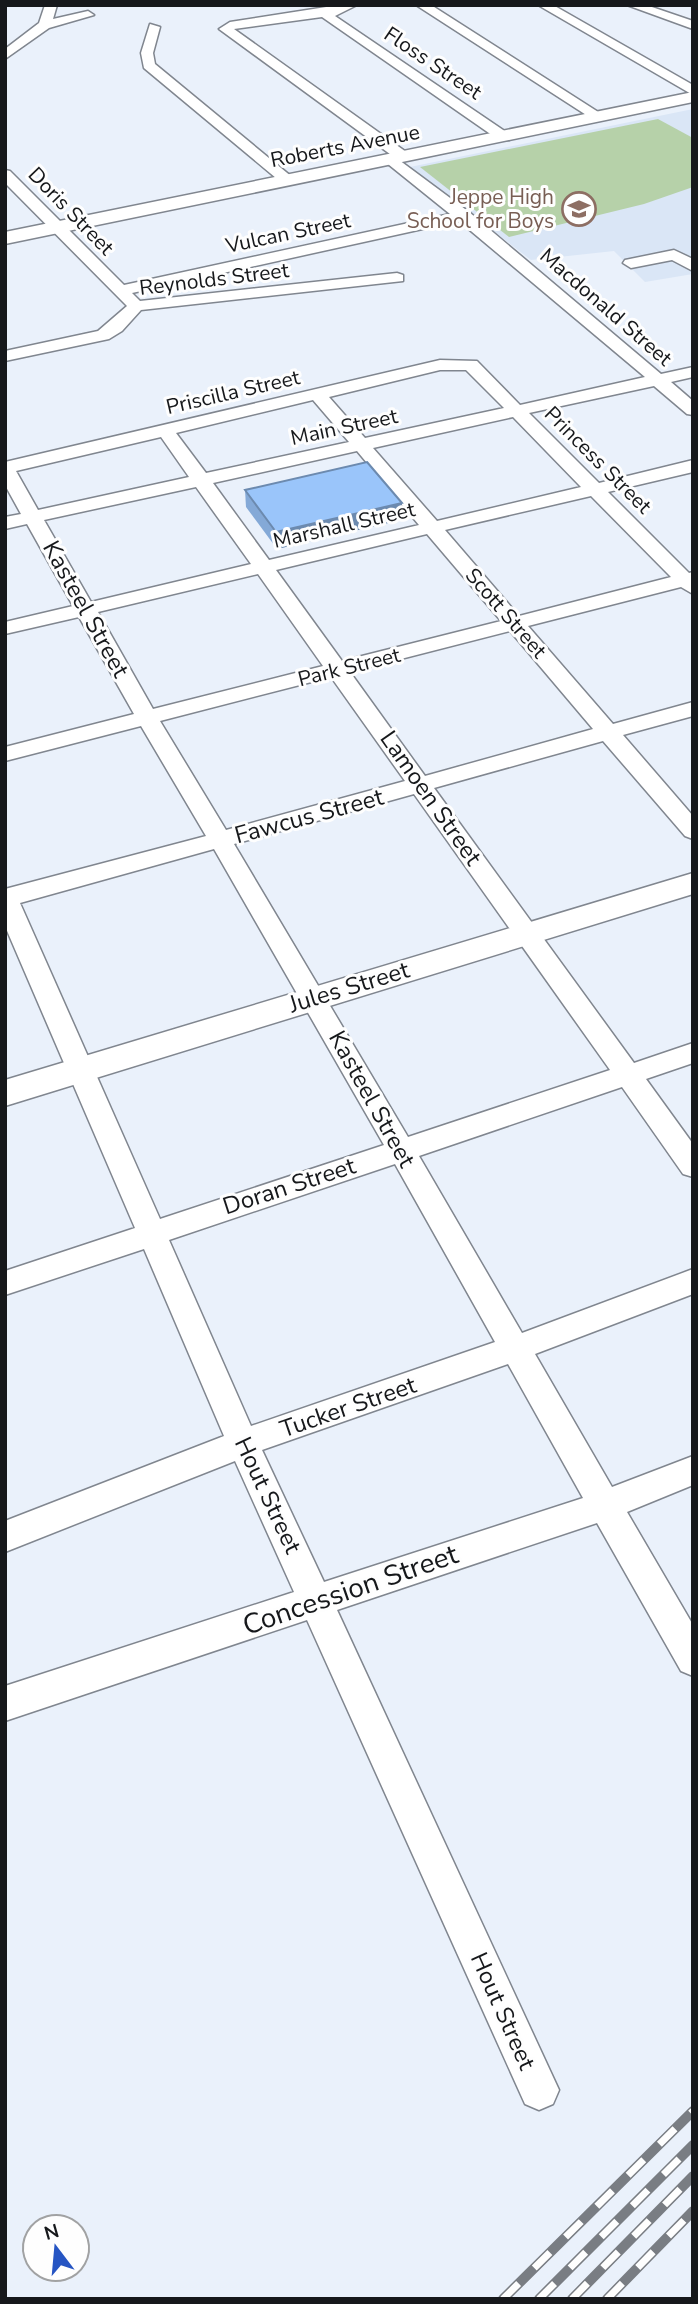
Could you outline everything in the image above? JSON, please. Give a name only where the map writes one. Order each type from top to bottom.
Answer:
[{"type":"main road","name":"Roberts Avenue","points":[[5,238],[693,97]]},
{"type":"main road","name":"Jules Street","points":[[5,1093],[693,883]]},
{"type":"street","points":[[5,55],[41,28],[51,5]]},
{"type":"street","points":[[332,12],[351,5]]},
{"type":"street","points":[[422,5],[599,117]]},
{"type":"street","points":[[544,5],[693,91]]},
{"type":"street","points":[[633,5],[693,25]]},
{"type":"street","points":[[663,15],[693,9]]},
{"type":"street","name":"Macdonald Street","points":[[332,12],[225,28],[397,158],[693,410]]},
{"type":"street","name":"Floss Street","points":[[332,12],[327,15],[330,18],[504,137]]},
{"type":"street","points":[[16,27],[41,28],[88,15]]},
{"type":"street","points":[[154,27],[147,53],[149,65],[287,180]]},
{"type":"street","name":"Doris Street","points":[[5,174],[136,306]]},
{"type":"street","name":"Vulcan Street","points":[[120,291],[464,215]]},
{"type":"street","points":[[631,263],[674,255],[693,266]]},
{"type":"street","name":"Reynolds Street","points":[[5,356],[103,335],[116,327],[136,306],[397,278]]},
{"type":"street","name":"Priscilla Street","points":[[5,468],[440,365],[471,365]]},
{"type":"street","name":"Princess Street","points":[[471,365],[690,582]]},
{"type":"street","name":"Main Street","points":[[5,523],[363,447],[693,372]]},
{"type":"street","name":"Scott Street","points":[[318,395],[693,831]]},
{"type":"street","name":"Lamoen Street","points":[[166,430],[693,1166]]},
{"type":"street","name":"Marshall Street","points":[[5,628],[693,466]]},
{"type":"street","name":"Kasteel Street","points":[[5,468],[147,717],[314,998],[693,1659]]},
{"type":"street","name":"Park Street","points":[[5,754],[690,582]]},
{"type":"street","name":"Fawcus Street","points":[[6,898],[693,709]]},
{"type":"street","name":"Hout Street","points":[[6,898],[243,1443],[539,2090]]},
{"type":"street","name":"Doran Street","points":[[5,1283],[152,1231],[693,1053]]},
{"type":"street","name":"Tucker Street","points":[[5,1536],[243,1443],[514,1349],[693,1281]]},
{"type":"street","name":"Concession Street","points":[[5,1704],[170,1652],[317,1600],[606,1505],[693,1470]]},
{"type":"shaded area","name":"Jeppe High School for Boys","points":[[693,109],[693,274],[645,282],[614,251],[531,260],[410,167]]},
{"type":"green space","name":"Jeppe High School for Boys","points":[[658,119],[693,138],[693,187],[644,204],[509,237],[420,167]]},
{"type":"building","points":[[367,462],[402,503],[276,532],[245,490]]},
{"type":"railway","points":[[503,2299],[693,2111]]},
{"type":"railway","points":[[539,2299],[693,2145]]},
{"type":"railway","points":[[572,2299],[693,2176]]},
{"type":"railway","points":[[607,2299],[693,2211]]},
{"type":"place","name":"Jeppe High School for Boys","points":[[579,209]]}]
